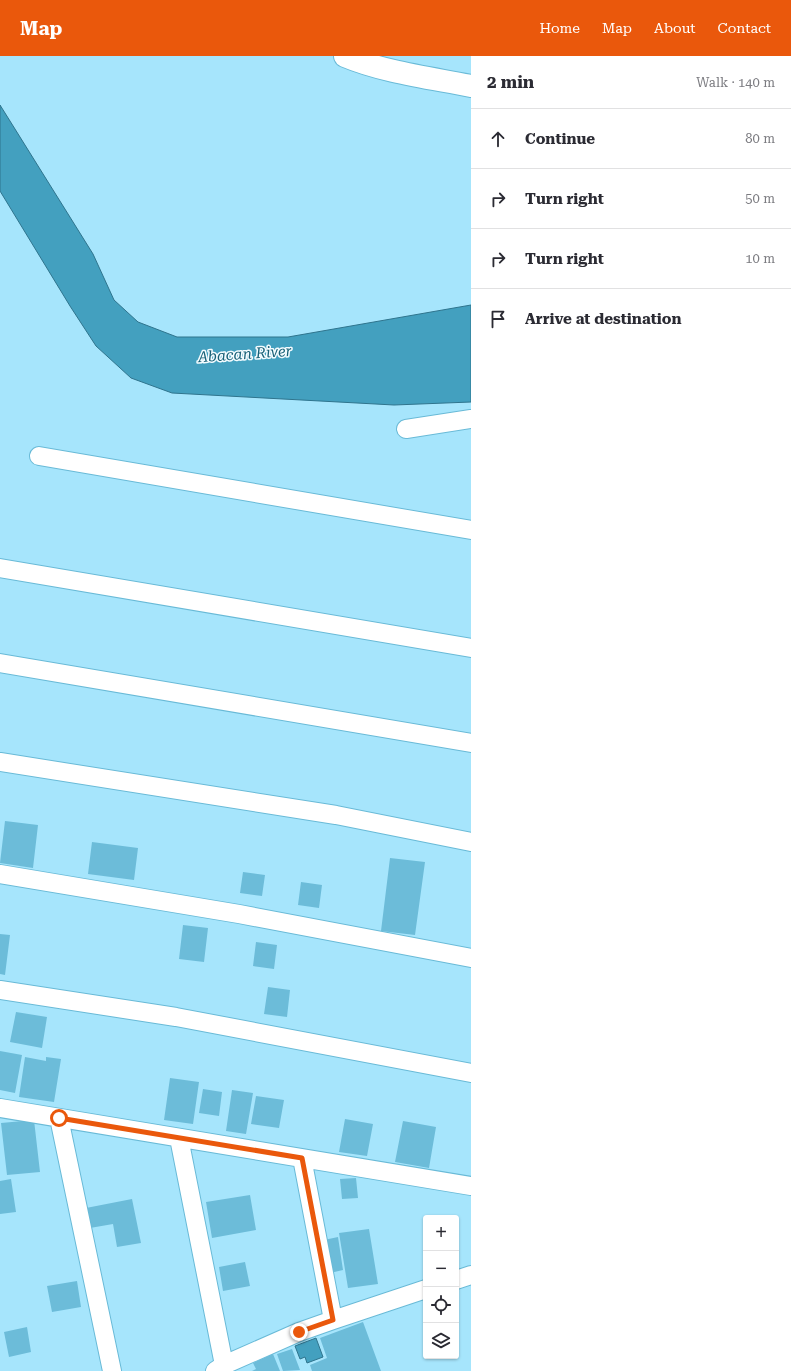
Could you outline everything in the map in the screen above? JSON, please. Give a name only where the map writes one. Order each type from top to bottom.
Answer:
[{"type":"street","points":[[345,56],[356,61],[384,68],[471,86]]},
{"type":"street","points":[[406,430],[471,419]]},
{"type":"street","points":[[39,456],[471,530]]},
{"type":"street","points":[[0,568],[471,648]]},
{"type":"street","points":[[0,662],[471,743]]},
{"type":"street","points":[[0,762],[336,815],[471,842]]},
{"type":"street","points":[[0,874],[239,914],[471,958]]},
{"type":"street","points":[[0,990],[176,1017],[471,1073]]},
{"type":"street","points":[[0,1108],[471,1186]]},
{"type":"street","points":[[59,1118],[112,1371]]},
{"type":"street","points":[[180,1138],[219,1368],[299,1332],[423,1291]]},
{"type":"street","points":[[302,1158],[333,1320]]},
{"type":"street","points":[[459,1279],[471,1275]]},
{"type":"water","name":"Abacan River","points":[[0,105],[93,254],[114,300],[138,322],[177,337],[288,337],[471,305],[471,402],[394,405],[172,393],[131,378],[96,346],[0,191]]},
{"type":"water","points":[[316,1338],[323,1357],[307,1363],[305,1357],[300,1359],[295,1346]]},
{"type":"building","points":[[5,821],[38,825],[33,868],[0,863]]},
{"type":"building","points":[[92,842],[138,848],[134,880],[88,874]]},
{"type":"building","points":[[390,858],[425,862],[415,935],[381,931]]},
{"type":"building","points":[[243,872],[265,875],[262,896],[240,893]]},
{"type":"building","points":[[301,882],[322,885],[319,908],[298,905]]},
{"type":"building","points":[[183,925],[208,928],[204,962],[179,959]]},
{"type":"building","points":[[0,934],[10,935],[5,975],[0,974]]},
{"type":"building","points":[[256,942],[277,945],[274,969],[253,966]]},
{"type":"building","points":[[268,987],[290,990],[287,1017],[264,1014]]},
{"type":"building","points":[[16,1012],[47,1017],[42,1048],[10,1042]]},
{"type":"building","points":[[0,1051],[22,1055],[15,1093],[0,1090]]},
{"type":"building","points":[[25,1057],[46,1061],[46,1057],[61,1059],[54,1102],[19,1097]]},
{"type":"building","points":[[170,1078],[199,1082],[193,1124],[164,1120]]},
{"type":"building","points":[[203,1089],[222,1092],[219,1116],[199,1113]]},
{"type":"building","points":[[232,1090],[253,1093],[246,1134],[226,1131]]},
{"type":"building","points":[[256,1096],[284,1100],[279,1128],[251,1124]]},
{"type":"building","points":[[345,1119],[373,1124],[367,1156],[339,1152]]},
{"type":"building","points":[[34,1120],[40,1172],[7,1175],[1,1123]]},
{"type":"building","points":[[403,1121],[436,1127],[429,1168],[395,1162]]},
{"type":"building","points":[[356,1178],[358,1198],[342,1199],[340,1179]]},
{"type":"building","points":[[11,1179],[16,1212],[0,1214],[0,1181]]},
{"type":"building","points":[[250,1195],[256,1230],[212,1238],[206,1202]]},
{"type":"building","points":[[132,1199],[141,1243],[117,1247],[113,1224],[90,1228],[86,1208]]},
{"type":"building","points":[[369,1229],[378,1284],[348,1288],[339,1233]]},
{"type":"building","points":[[338,1237],[343,1270],[330,1273],[324,1240]]},
{"type":"building","points":[[245,1262],[250,1286],[223,1291],[219,1267]]},
{"type":"building","points":[[77,1281],[81,1307],[52,1312],[47,1286]]},
{"type":"building","points":[[363,1322],[381,1371],[312,1371],[310,1365],[327,1358],[320,1338]]},
{"type":"building","points":[[27,1327],[31,1352],[9,1357],[4,1332]]},
{"type":"building","points":[[292,1349],[300,1370],[283,1371],[277,1354]]},
{"type":"building","points":[[273,1354],[280,1371],[252,1371],[256,1369],[253,1363]]},
{"type":"route","points":[[59,1118],[302,1158],[333,1320],[299,1332]]}]
